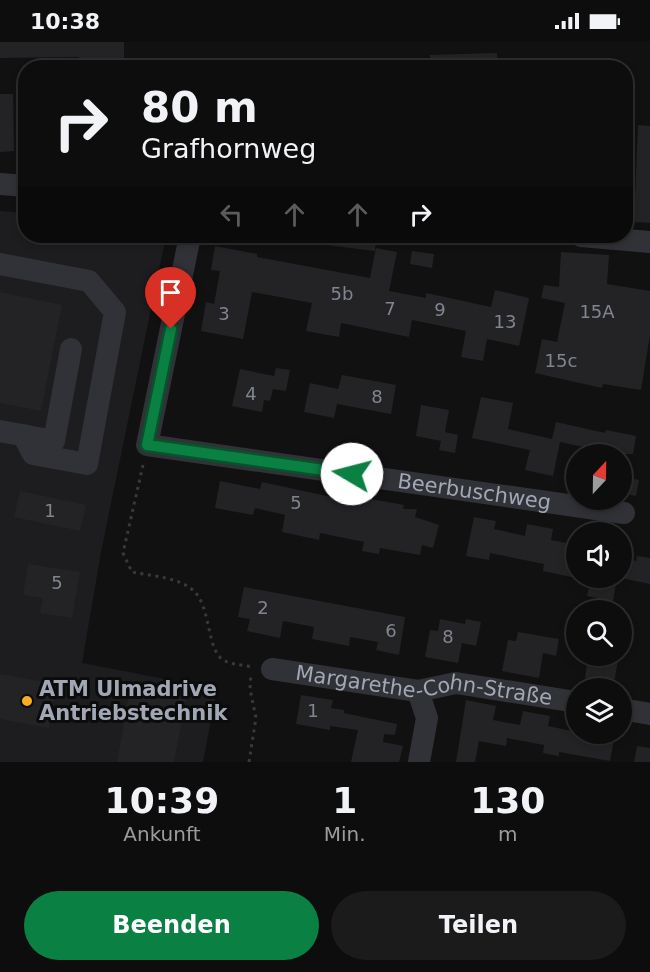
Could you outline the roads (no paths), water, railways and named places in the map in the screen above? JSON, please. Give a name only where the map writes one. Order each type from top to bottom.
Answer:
[{"type":"street","points":[[0,184],[18,185]]},
{"type":"street","points":[[633,241],[650,242]]},
{"type":"street","name":"Beerbuschweg","points":[[189,243],[147,445],[624,513]]},
{"type":"street","points":[[0,264],[89,281],[115,312],[87,464],[33,454],[23,435]]},
{"type":"street","points":[[0,431],[54,441],[70,349]]},
{"type":"street","name":"Margarethe-Cohn-Straße","points":[[272,669],[418,692],[456,683],[566,700]]},
{"type":"street","points":[[418,692],[427,718],[419,762]]},
{"type":"street","points":[[632,712],[650,714]]},
{"type":"place","name":"ATM Ulmadrive Antriebstechnik","points":[[27,701]]}]
